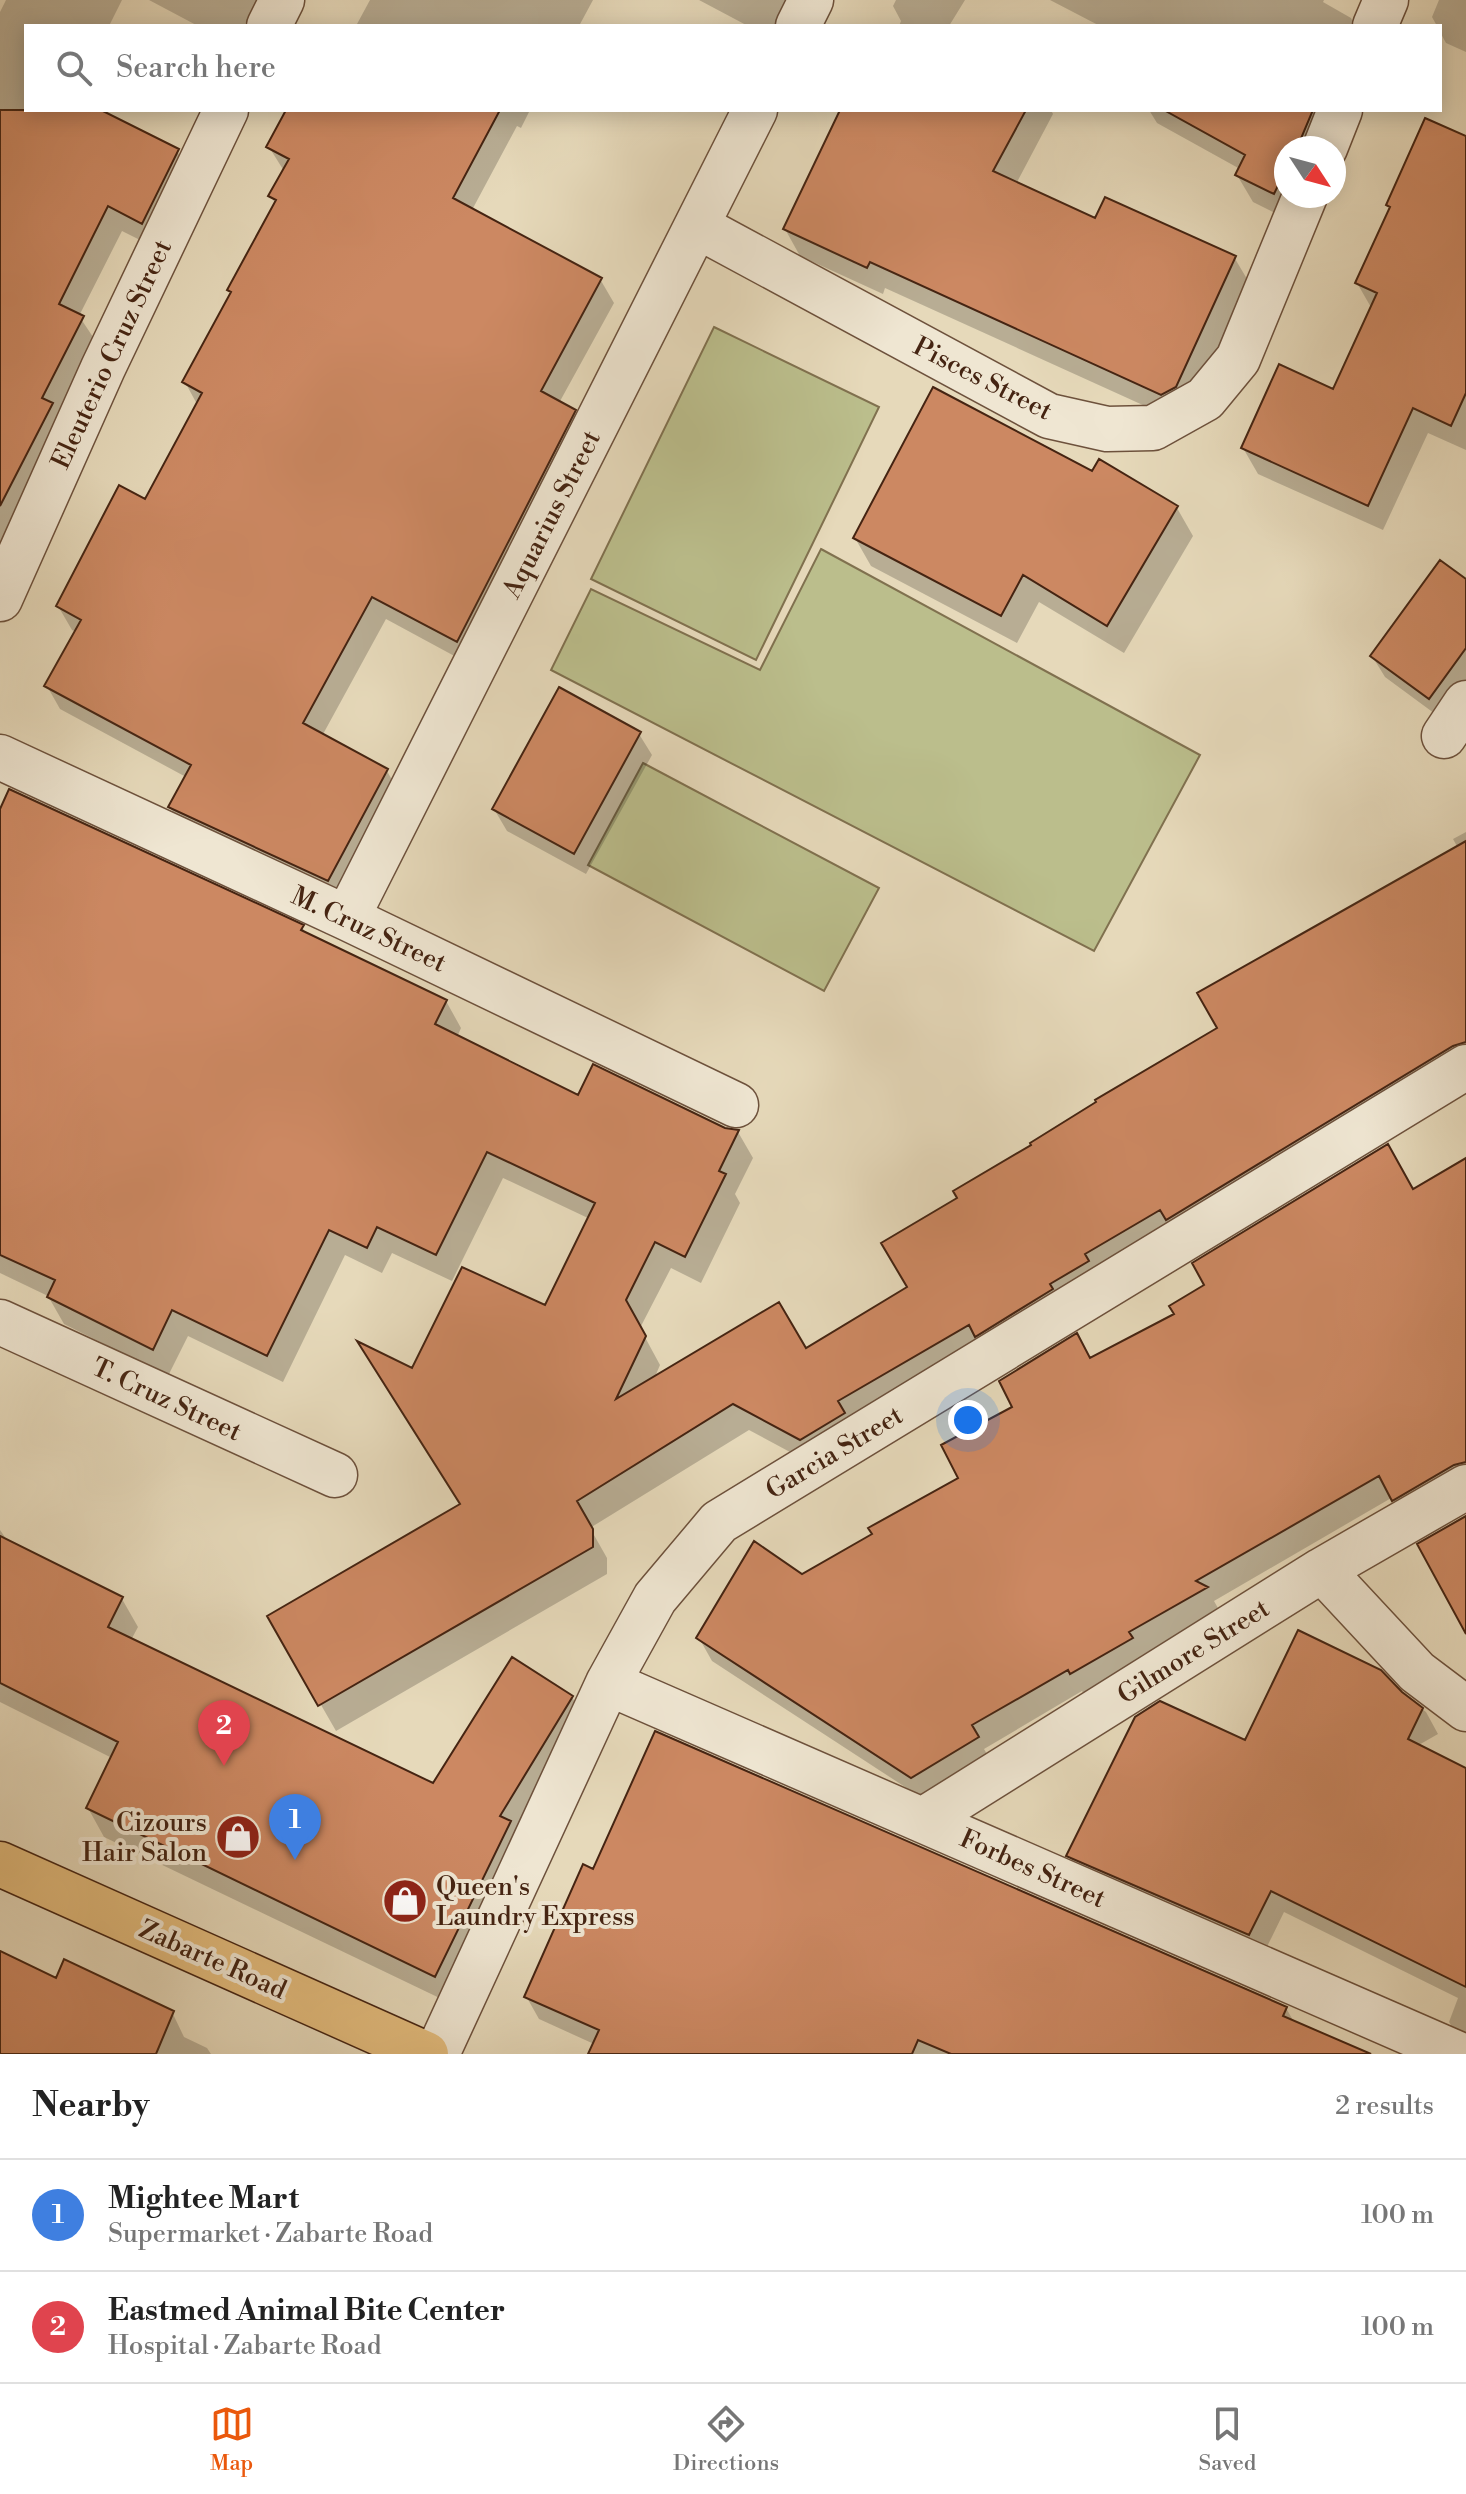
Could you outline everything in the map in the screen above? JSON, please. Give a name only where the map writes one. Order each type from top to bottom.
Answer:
[{"type":"main road","name":"Zabarte Road","points":[[0,1864],[426,2054]]},
{"type":"street","points":[[270,24],[282,0]]},
{"type":"street","points":[[799,24],[811,0]]},
{"type":"street","points":[[1376,24],[1386,0]]},
{"type":"street","name":"Eleuterio Cruz Street","points":[[0,599],[103,368],[225,112]]},
{"type":"street","name":"Aquarius Street","points":[[347,918],[754,112]]},
{"type":"street","points":[[1330,136],[1339,112]]},
{"type":"street","name":"Pisces Street","points":[[697,226],[1049,416],[1107,429],[1153,428],[1205,399],[1238,359],[1300,208]]},
{"type":"street","name":"M. Cruz Street","points":[[0,757],[347,918],[736,1105]]},
{"type":"street","name":"Garcia Street","points":[[437,2054],[608,1683],[655,1598],[719,1522],[1466,1067]]},
{"type":"street","name":"T. Cruz Street","points":[[0,1322],[335,1475]]},
{"type":"street","name":"Gilmore Street","points":[[923,1820],[1322,1570],[1466,1487]]},
{"type":"street","points":[[1322,1570],[1417,1672],[1466,1709]]},
{"type":"street","name":"Forbes Street","points":[[608,1683],[1458,2054]]},
{"type":"green space","points":[[714,327],[879,407],[756,660],[591,579]]},
{"type":"green space","points":[[821,549],[1200,755],[1094,951],[551,670],[591,589],[760,670]]},
{"type":"green space","points":[[643,763],[879,888],[824,991],[588,865]]},
{"type":"building","points":[[0,110],[105,112],[179,149],[142,224],[108,206],[59,304],[84,316],[42,398],[53,403],[0,506]]},
{"type":"building","points":[[285,112],[499,112],[453,198],[602,278],[541,391],[576,410],[457,642],[372,597],[303,723],[388,769],[328,881],[168,807],[191,765],[44,686],[81,620],[56,606],[119,485],[145,499],[202,393],[182,382],[276,200],[268,196],[289,159],[266,147]]},
{"type":"building","points":[[839,112],[1025,112],[993,171],[1095,218],[1105,197],[1236,256],[1176,387],[1161,395],[870,262],[867,268],[783,229]]},
{"type":"building","points":[[1168,112],[1312,112],[1302,136],[1274,136],[1274,194],[1235,175],[1245,155]]},
{"type":"building","points":[[1425,118],[1466,136],[1466,393],[1451,426],[1413,408],[1368,506],[1241,448],[1279,364],[1333,389],[1377,293],[1355,283],[1390,207],[1386,205]]},
{"type":"building","points":[[933,387],[1092,471],[1099,459],[1178,506],[1107,626],[1023,575],[1001,616],[853,538]]},
{"type":"building","points":[[1440,560],[1466,579],[1466,648],[1429,699],[1370,656]]},
{"type":"building","points":[[559,687],[641,732],[574,854],[492,809]]},
{"type":"building","points":[[9,789],[304,925],[301,930],[447,1000],[435,1024],[578,1095],[593,1064],[725,1128],[739,1130],[719,1171],[726,1174],[685,1257],[655,1242],[626,1300],[646,1336],[616,1399],[779,1302],[806,1348],[907,1287],[881,1243],[957,1198],[953,1191],[1031,1145],[1095,1100],[1217,1028],[1197,993],[1466,841],[1466,1042],[1453,1046],[1166,1220],[1160,1210],[1085,1254],[1089,1261],[1050,1284],[1053,1289],[975,1337],[969,1325],[838,1401],[845,1413],[800,1440],[733,1404],[577,1501],[593,1529],[593,1547],[318,1706],[267,1616],[460,1504],[357,1341],[412,1368],[462,1267],[545,1305],[595,1203],[487,1152],[436,1255],[377,1227],[367,1248],[329,1230],[267,1356],[172,1310],[153,1350],[47,1297],[55,1280],[0,1255],[0,809]]},
{"type":"building","points":[[1388,1144],[1413,1189],[1466,1158],[1466,1462],[1454,1465],[1392,1501],[1379,1476],[1196,1581],[1208,1587],[1129,1632],[1133,1638],[1070,1674],[1068,1670],[972,1725],[979,1737],[911,1778],[696,1638],[754,1541],[802,1574],[872,1534],[868,1528],[958,1478],[941,1445],[1012,1407],[999,1381],[1077,1333],[1090,1358],[1174,1314],[1169,1306],[1204,1285],[1192,1263]]},
{"type":"building","points":[[1466,1516],[1466,1634],[1417,1544]]},
{"type":"building","points":[[0,1536],[123,1597],[108,1627],[433,1783],[512,1657],[573,1696],[500,1816],[511,1821],[435,1977],[86,1808],[118,1742],[0,1683]]},
{"type":"building","points":[[1298,1630],[1381,1670],[1423,1708],[1408,1739],[1466,1768],[1466,1987],[1271,1891],[1249,1935],[1066,1856],[1135,1717],[1160,1701],[1245,1740]]},
{"type":"building","points":[[655,1731],[1287,2007],[1283,2016],[1371,2054],[951,2054],[918,2040],[912,2054],[588,2054],[599,2030],[524,1997],[583,1864],[593,1869]]},
{"type":"building","points":[[0,1951],[56,1978],[64,1959],[174,2011],[156,2054],[0,2054]]},
{"type":"place","name":"Eastmed Animal Bite Center","points":[[224,1766]]},
{"type":"place","name":"Cizours Hair Salon","points":[[238,1837]]},
{"type":"place","name":"Mightee Mart","points":[[295,1860]]},
{"type":"place","name":"Queen's Laundry Express","points":[[405,1901]]}]
